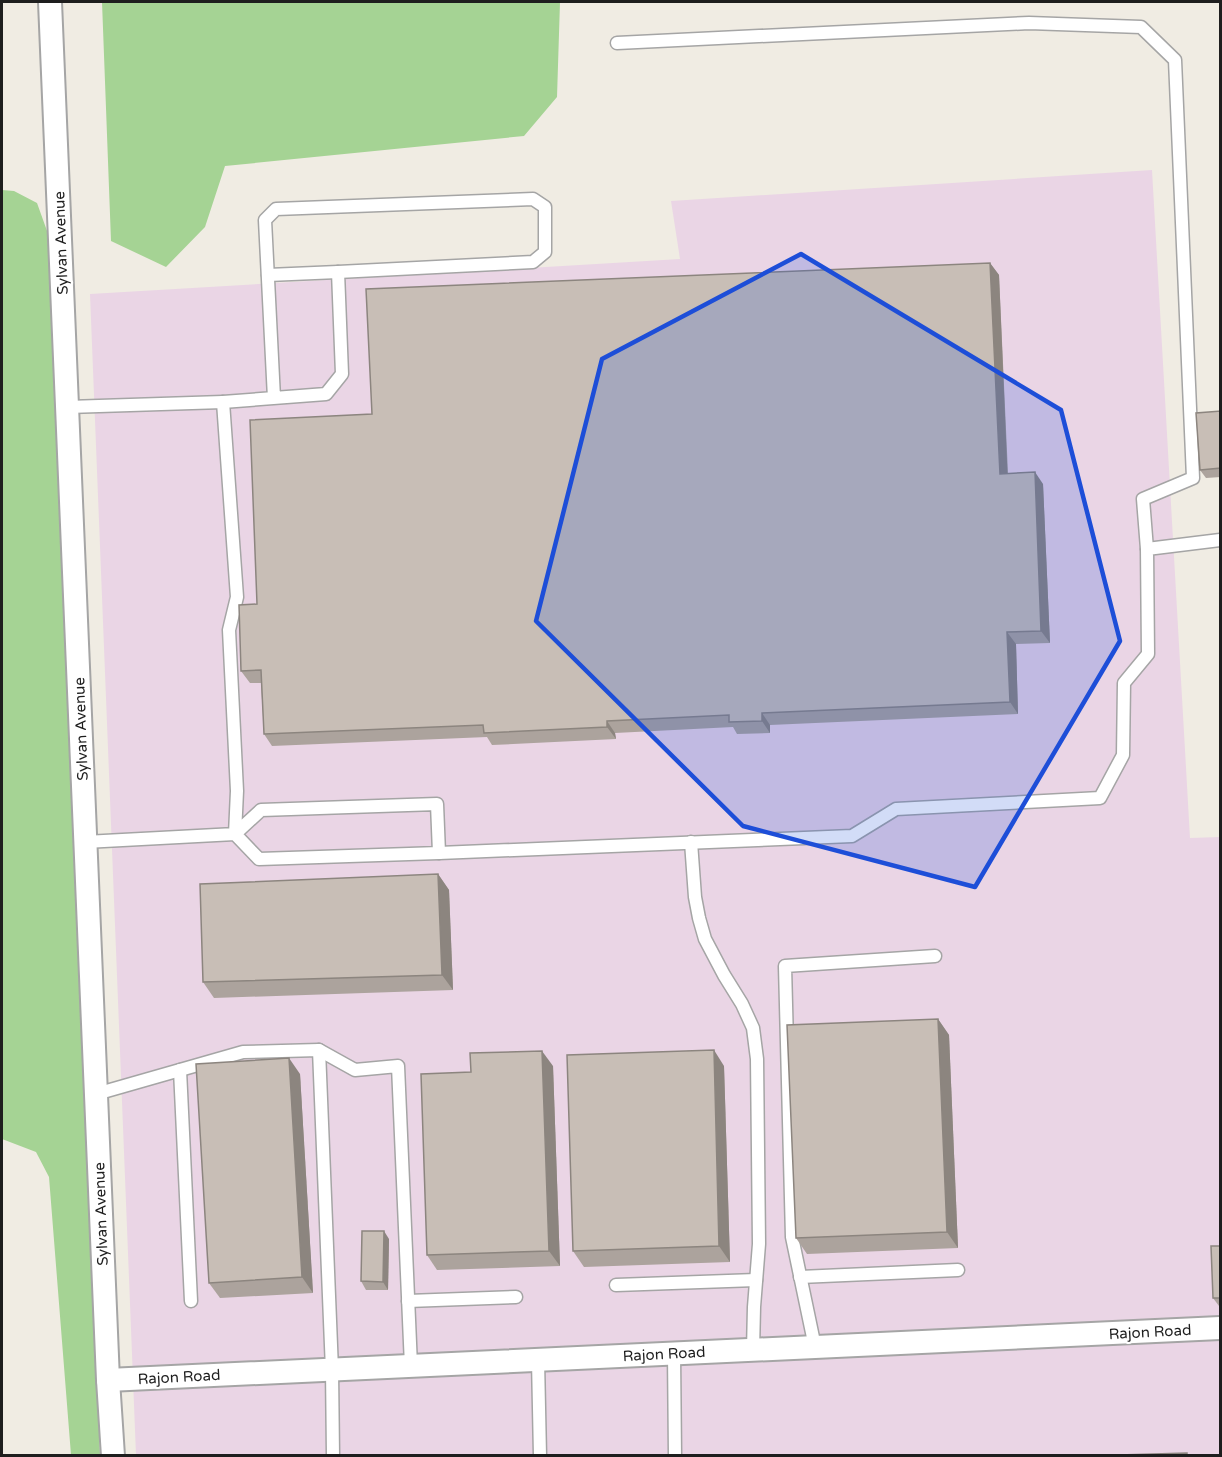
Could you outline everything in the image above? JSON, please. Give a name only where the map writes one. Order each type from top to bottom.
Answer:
[{"type":"street","name":"Sylvan Avenue","points":[[50,2],[113,1455]]},
{"type":"street","name":"Rajon Road","points":[[108,1380],[1221,1329]]},
{"type":"lane","points":[[223,402],[237,597],[229,630],[237,791],[235,834],[259,859],[852,836],[896,809],[1100,798],[1123,755],[1124,683],[1148,654],[1147,549],[1143,499],[1193,478],[1175,60],[1141,27],[1029,23],[617,43]]},
{"type":"lane","points":[[268,275],[533,262],[545,252],[545,207],[533,199],[276,209],[265,220],[274,398]]},
{"type":"lane","points":[[68,407],[223,402],[326,394],[342,374],[338,272]]},
{"type":"lane","points":[[1147,549],[1221,540]]},
{"type":"lane","points":[[85,842],[235,834],[261,810],[437,804],[439,853]]},
{"type":"lane","points":[[691,842],[695,897],[705,939],[753,1028],[757,1059],[759,1244],[753,1350]]},
{"type":"lane","points":[[815,1347],[792,1238],[785,966],[935,956]]},
{"type":"lane","points":[[96,1094],[243,1052],[319,1050],[355,1070],[398,1066],[411,1366]]},
{"type":"lane","points":[[319,1050],[332,1370],[333,1455]]},
{"type":"lane","points":[[180,1070],[191,1301]]},
{"type":"lane","points":[[800,1277],[958,1270]]},
{"type":"lane","points":[[616,1285],[756,1280]]},
{"type":"lane","points":[[408,1301],[516,1297]]},
{"type":"lane","points":[[674,1354],[675,1455]]},
{"type":"lane","points":[[538,1360],[540,1455]]},
{"type":"highlighted area","points":[[801,254],[1061,410],[1120,641],[975,887],[743,826],[536,621],[602,359]]},
{"type":"shaded area","points":[[1152,170],[1190,838],[1220,837],[1220,1455],[136,1455],[90,294],[680,259],[671,201]]},
{"type":"green space","points":[[102,2],[560,2],[557,97],[524,136],[225,166],[205,227],[166,267],[111,241]]},
{"type":"green space","points":[[2,190],[14,191],[37,203],[51,242],[100,1455],[71,1455],[49,1177],[36,1152],[2,1139]]},
{"type":"building","points":[[990,263],[1000,474],[1035,472],[1041,631],[1007,632],[1010,702],[762,713],[762,721],[729,722],[729,715],[607,721],[607,727],[484,733],[483,725],[264,734],[261,670],[241,671],[239,605],[257,604],[250,420],[372,414],[366,289]]},
{"type":"building","points":[[1221,411],[1221,468],[1200,470],[1196,413]]},
{"type":"building","points":[[438,874],[442,975],[203,982],[200,884]]},
{"type":"building","points":[[938,1019],[947,1232],[796,1238],[787,1025]]},
{"type":"building","points":[[714,1050],[719,1246],[573,1251],[567,1055]]},
{"type":"building","points":[[542,1051],[549,1251],[427,1255],[421,1074],[471,1072],[470,1053]]},
{"type":"building","points":[[289,1058],[302,1277],[209,1283],[196,1064]]},
{"type":"building","points":[[362,1231],[384,1231],[383,1282],[361,1281]]},
{"type":"building","points":[[1211,1246],[1221,1246],[1221,1298],[1213,1298]]},
{"type":"building","points":[[1187,1453],[1187,1455],[1118,1455]]}]
